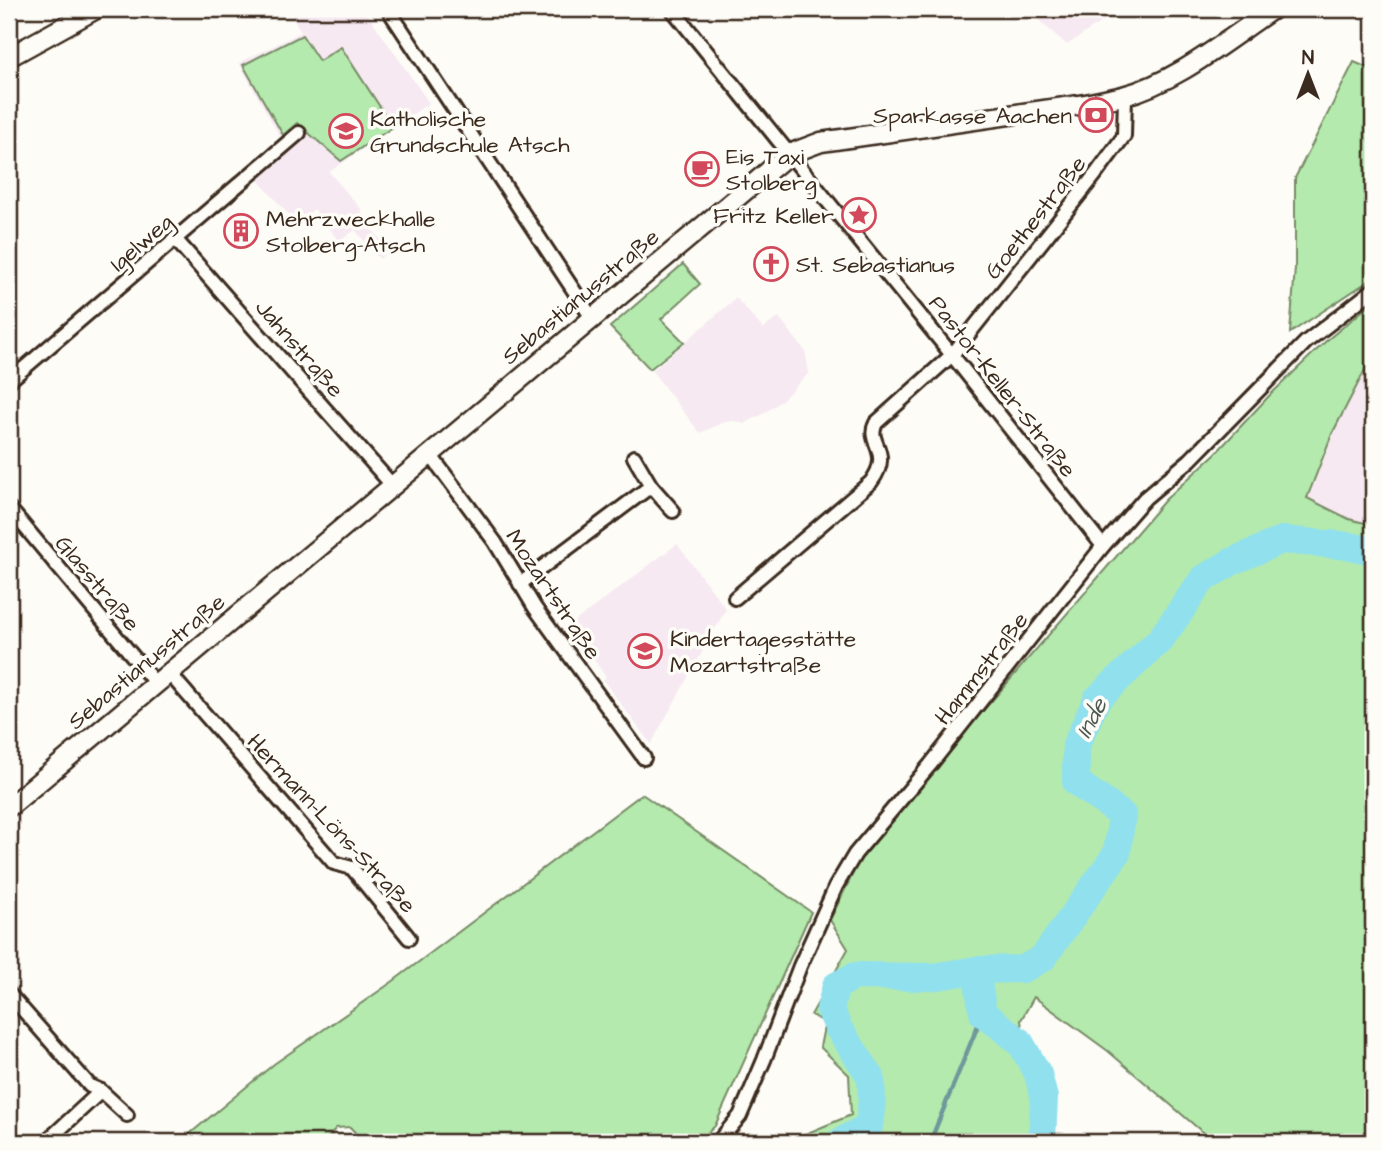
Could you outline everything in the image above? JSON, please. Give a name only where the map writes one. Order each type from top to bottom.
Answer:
[{"type":"main road","points":[[9,57],[96,9]]},
{"type":"main road","name":"Sebastianusstraße","points":[[9,807],[789,154],[821,142],[1125,96],[1193,63],[1273,9]]},
{"type":"street","points":[[388,9],[592,318]]},
{"type":"street","name":"Pastor-Keller-Straße","points":[[672,9],[953,355],[1103,546]]},
{"type":"street","name":"Goethestraße","points":[[735,598],[871,482],[878,473],[881,463],[872,432],[876,424],[953,355],[1124,136],[1125,96]]},
{"type":"street","name":"Igelweg","points":[[9,381],[299,133]]},
{"type":"street","name":"Jahnstraße","points":[[176,240],[392,485]]},
{"type":"street","name":"Hammstraße","points":[[718,1142],[740,1116],[805,954],[836,886],[855,854],[1144,498],[1191,460],[1306,342],[1373,290]]},
{"type":"street","name":"Mozartstraße","points":[[429,453],[495,542],[571,659],[644,758]]},
{"type":"street","points":[[634,457],[651,486],[673,512]]},
{"type":"street","points":[[520,584],[651,486]]},
{"type":"street","name":"Glasstraße","points":[[9,508],[162,679]]},
{"type":"street","name":"Hermann-Löns-Straße","points":[[162,679],[334,863],[352,869],[409,938]]},
{"type":"street","points":[[9,993],[90,1086],[101,1091],[127,1115]]},
{"type":"street","points":[[46,1142],[101,1091]]},
{"type":"shaded area","name":"Katholische Grundschule Atsch","points":[[288,9],[364,9],[429,103],[329,172],[361,209],[364,220],[389,250],[380,259],[355,230],[339,241],[314,209],[297,224],[258,180],[307,135],[297,126],[282,140],[239,63],[301,32]]},
{"type":"shaded area","points":[[1028,9],[1121,9],[1067,45]]},
{"type":"shaded area","points":[[736,298],[763,329],[779,317],[805,351],[809,373],[781,401],[763,414],[744,424],[725,422],[700,433],[652,371]]},
{"type":"shaded area","points":[[1373,362],[1373,525],[1349,519],[1307,499],[1332,434],[1368,364]]},
{"type":"shaded area","name":"Kindertagesstätte Mozartstraße","points":[[677,544],[726,609],[651,744],[603,680],[606,677],[570,625]]},
{"type":"green space","points":[[302,35],[319,61],[341,47],[393,127],[341,161],[297,123],[283,135],[243,65]]},
{"type":"green space","points":[[1354,62],[1373,70],[1373,278],[1290,333],[1295,268],[1295,178]]},
{"type":"green space","points":[[683,264],[700,284],[661,319],[684,342],[650,369],[610,327]]},
{"type":"green space","points":[[1373,302],[1373,362],[1368,364],[1332,434],[1307,498],[1349,519],[1373,525],[1373,1142],[1214,1142],[1108,1051],[1034,997],[1021,1020],[1023,1036],[1015,1041],[1028,1064],[1038,1098],[1038,1138],[1035,1142],[786,1142],[851,1115],[849,1075],[820,1047],[825,1022],[811,1015],[848,949],[830,920],[860,859],[902,805],[1165,500],[1216,453],[1269,396],[1326,341]]},
{"type":"green space","points":[[642,794],[811,912],[715,1126],[698,1142],[364,1142],[350,1127],[336,1128],[324,1142],[180,1142],[274,1064],[392,982]]},
{"type":"waterway","name":"Inde","points":[[840,1142],[869,1126],[872,1100],[871,1077],[839,1029],[830,1009],[836,986],[855,976],[932,977],[976,970],[1023,969],[1043,958],[1117,853],[1122,815],[1076,782],[1076,745],[1097,699],[1160,640],[1203,579],[1233,561],[1282,540],[1350,546],[1373,551]]},
{"type":"waterway","name":"Inde","points":[[976,970],[983,1013],[1020,1042],[1038,1074],[1044,1098],[1040,1142]]},
{"type":"waterway","points":[[930,1142],[983,1013]]},
{"type":"place","name":"Sparkasse Aachen","points":[[1096,115]]},
{"type":"place","name":"Katholische Grundschule Atsch","points":[[346,131]]},
{"type":"place","name":"Eis Taxi Stolberg","points":[[702,169]]},
{"type":"place","name":"Fritz Keller","points":[[859,215]]},
{"type":"place","name":"Mehrzweckhalle Stolberg-Atsch","points":[[241,231]]},
{"type":"place","name":"St. Sebastianus","points":[[771,264]]},
{"type":"place","name":"Kindertagesstätte Mozartstraße","points":[[645,651]]}]
